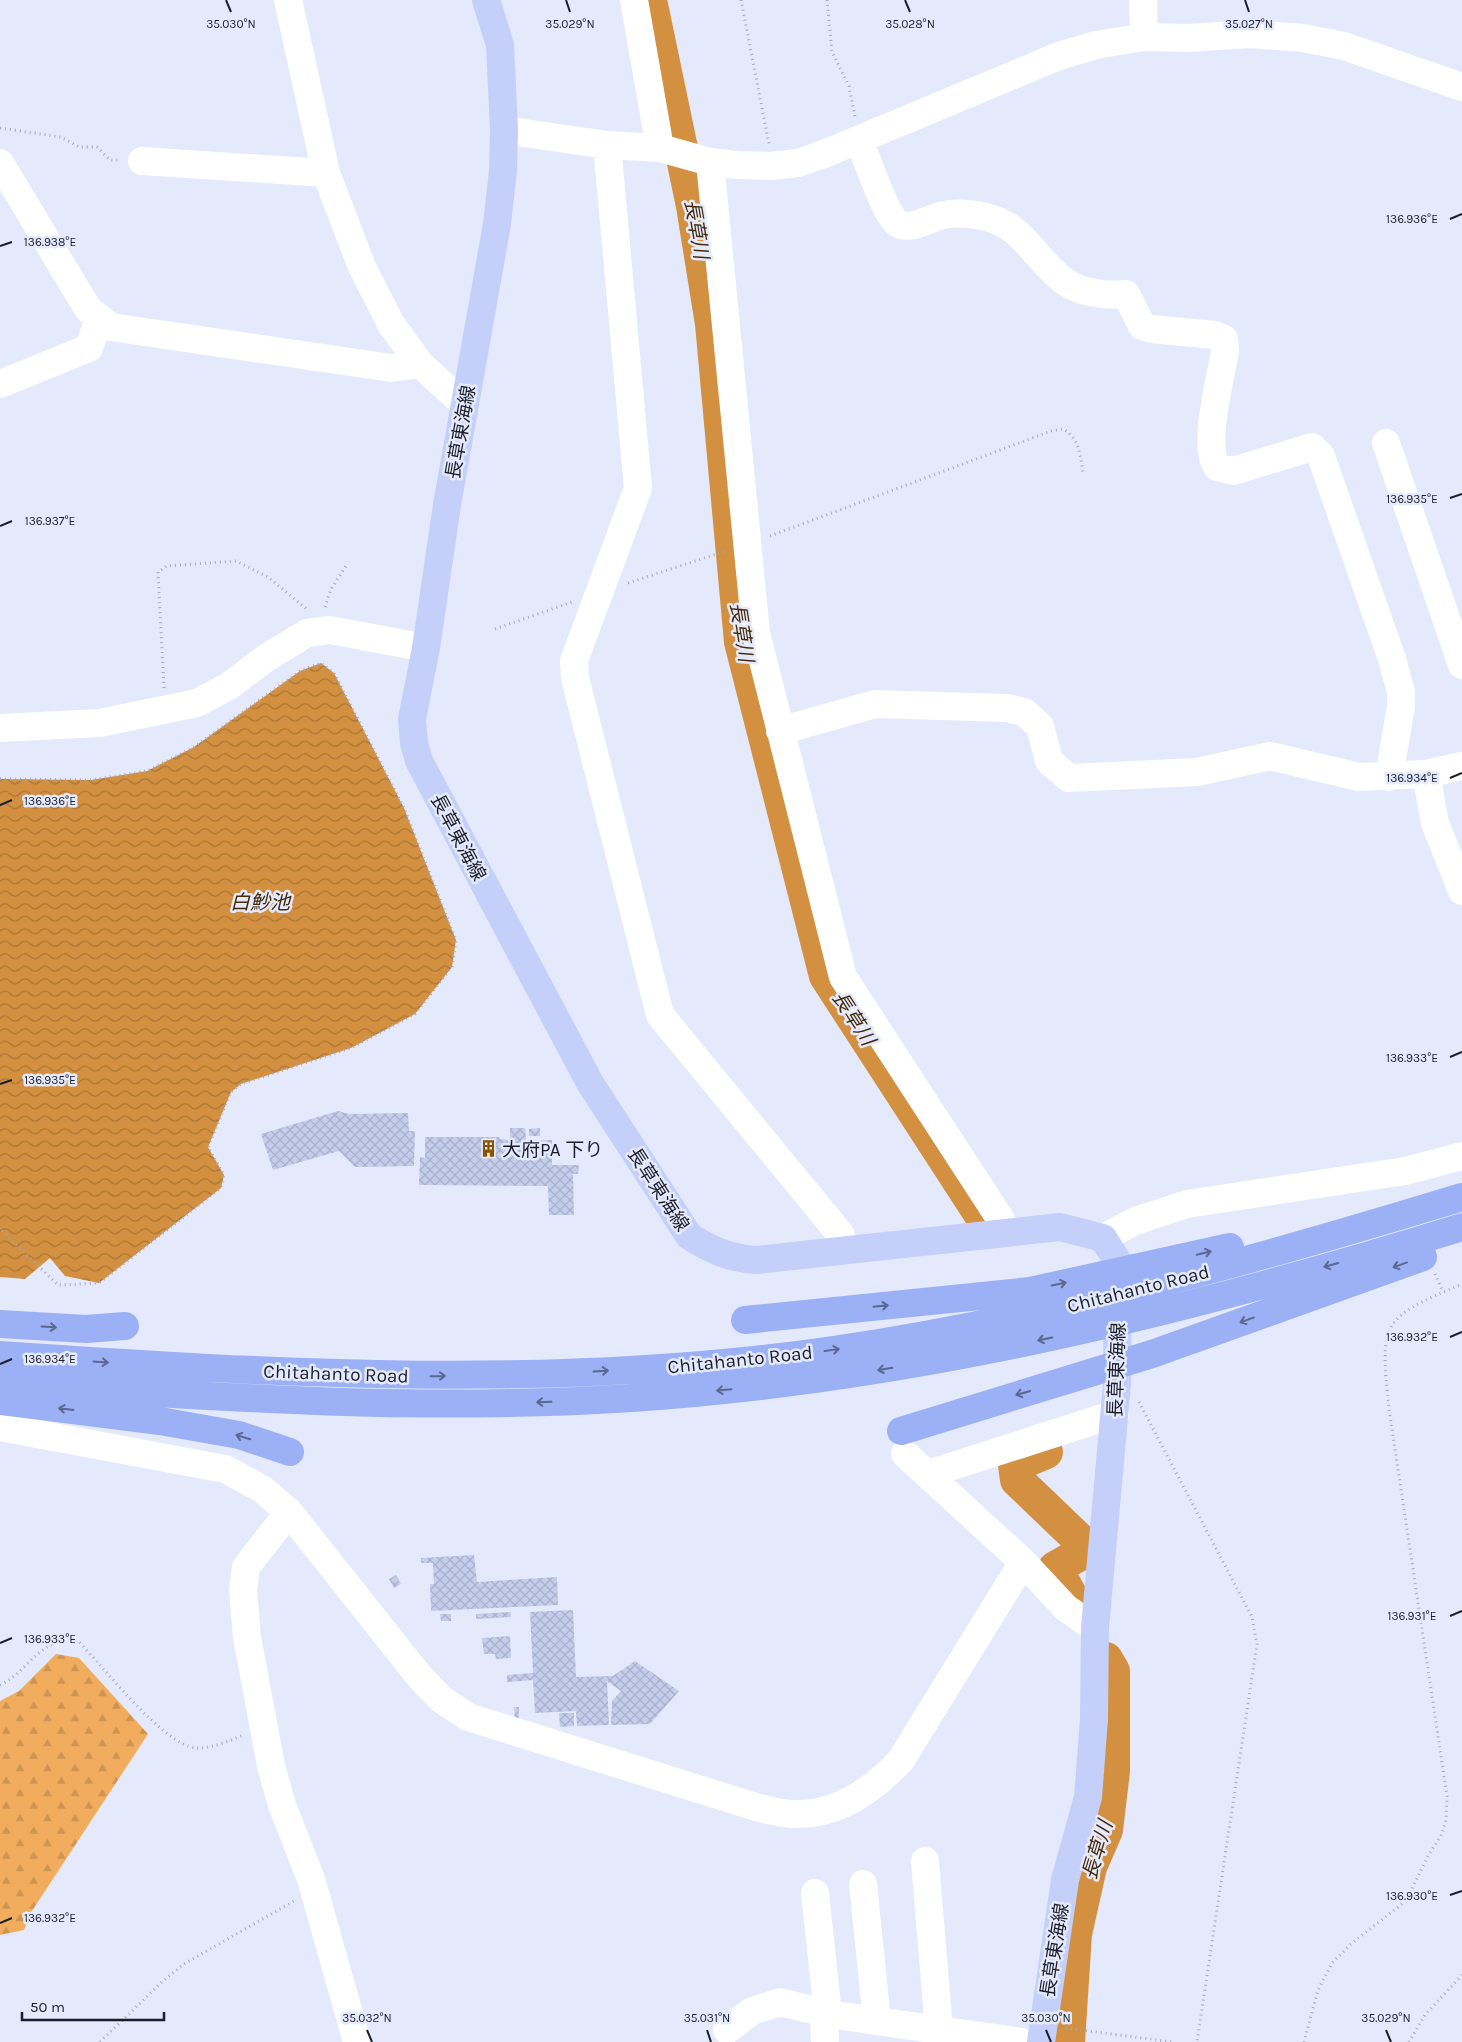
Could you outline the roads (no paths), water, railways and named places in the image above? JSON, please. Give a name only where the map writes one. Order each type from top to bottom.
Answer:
[{"type":"highway","name":"Chitahanto Road","points":[[0,1355],[181,1367],[404,1376],[608,1371],[727,1362],[830,1350],[926,1335],[1097,1288],[1462,1196]]},
{"type":"highway","name":"Chitahanto Road","points":[[0,1383],[292,1401],[404,1404],[631,1398],[836,1377],[932,1361],[1092,1329],[1155,1314],[1462,1227]]},
{"type":"highway","points":[[903,1442],[1462,1242]]},
{"type":"highway","points":[[745,1320],[1030,1291],[1097,1288]]},
{"type":"highway","points":[[0,1324],[86,1329],[125,1326]]},
{"type":"highway","points":[[0,1401],[160,1421],[231,1433],[290,1452]]},
{"type":"main road","name":"長草東海線","points":[[486,0],[500,45],[504,130],[497,224],[465,405],[426,648],[412,719],[414,743],[419,761],[590,1083],[689,1236],[710,1249],[739,1259],[757,1260],[1060,1227],[1103,1238],[1118,1262],[1117,1384],[1095,1628],[1094,1719],[1088,1797],[1065,1880],[1042,2034]]},
{"type":"street","points":[[288,0],[326,173],[362,267],[391,324],[420,364],[465,405]]},
{"type":"street","points":[[634,0],[660,148]]},
{"type":"street","points":[[1143,0],[1144,37]]},
{"type":"street","points":[[504,130],[607,144],[660,148],[710,162],[771,166],[798,163],[859,140],[1059,56],[1096,45],[1144,37],[1188,38],[1250,34],[1303,38],[1344,46],[1462,87]]},
{"type":"street","points":[[859,140],[887,207],[896,222],[904,225],[915,224],[945,214],[970,214],[999,222],[1022,236],[1065,282],[1085,290],[1115,295],[1126,294],[1142,326],[1151,329],[1215,335],[1224,339],[1225,350],[1212,431],[1211,458],[1217,467],[1233,471],[1312,447],[1321,456],[1392,659],[1400,692],[1401,706],[1389,777]]},
{"type":"street","points":[[607,144],[638,488],[574,661],[575,678],[660,1015],[842,1235],[844,1250]]},
{"type":"street","points":[[142,161],[326,173]]},
{"type":"street","points":[[710,162],[756,633],[843,977],[1001,1220],[1006,1233]]},
{"type":"street","points":[[0,163],[88,309],[111,327],[381,367],[391,368],[420,364]]},
{"type":"street","points":[[0,384],[89,348],[99,318]]},
{"type":"street","points":[[1386,443],[1462,665]]},
{"type":"street","points":[[0,728],[100,723],[197,703],[228,686],[266,658],[321,625],[330,630],[426,648]]},
{"type":"street","points":[[780,731],[875,704],[1007,708],[1024,712],[1040,726],[1049,761],[1069,778],[1197,772],[1270,756],[1359,777],[1426,774],[1462,766]]},
{"type":"street","points":[[1426,774],[1435,824],[1462,891]]},
{"type":"street","points":[[1103,1238],[1135,1221],[1187,1204],[1405,1171],[1462,1156]]},
{"type":"street","points":[[928,1474],[1115,1414]]},
{"type":"street","points":[[0,1427],[225,1469],[262,1489],[289,1512],[419,1676],[441,1699],[468,1717],[758,1808],[793,1814],[828,1809],[859,1796],[882,1780],[901,1760],[1023,1562]]},
{"type":"street","points":[[903,1442],[928,1474],[1023,1562],[1066,1608],[1095,1628]]},
{"type":"street","points":[[289,1512],[246,1567],[244,1583],[246,1638],[272,1766],[282,1805],[314,1890],[357,2042]]},
{"type":"street","points":[[925,1861],[939,2030]]},
{"type":"street","points":[[864,1884],[877,2021]]},
{"type":"street","points":[[816,1893],[827,2005],[826,2042]]},
{"type":"street","points":[[727,2030],[752,2012],[780,2002],[826,2013],[1022,2042]]},
{"type":"water","name":"白魦池","points":[[321,663],[334,673],[404,808],[456,940],[452,967],[415,1014],[351,1048],[241,1084],[231,1092],[208,1147],[224,1175],[221,1188],[99,1283],[65,1276],[50,1258],[25,1279],[0,1277],[0,779],[91,780],[147,771],[194,747],[300,671]]},
{"type":"waterway","name":"長草川","points":[[650,0],[693,206],[712,324],[741,642],[826,976],[981,1215]]},
{"type":"waterway","name":"長草川","points":[[1046,1452],[1015,1465],[1017,1480],[1089,1549],[1055,1568],[1071,1596]]},
{"type":"waterway","name":"長草川","points":[[1068,2042],[1075,1934],[1090,1867],[1106,1830],[1113,1771],[1113,1671],[1106,1659]]},
{"type":"place","name":"大府PA 下り","points":[[488,1149]]}]
